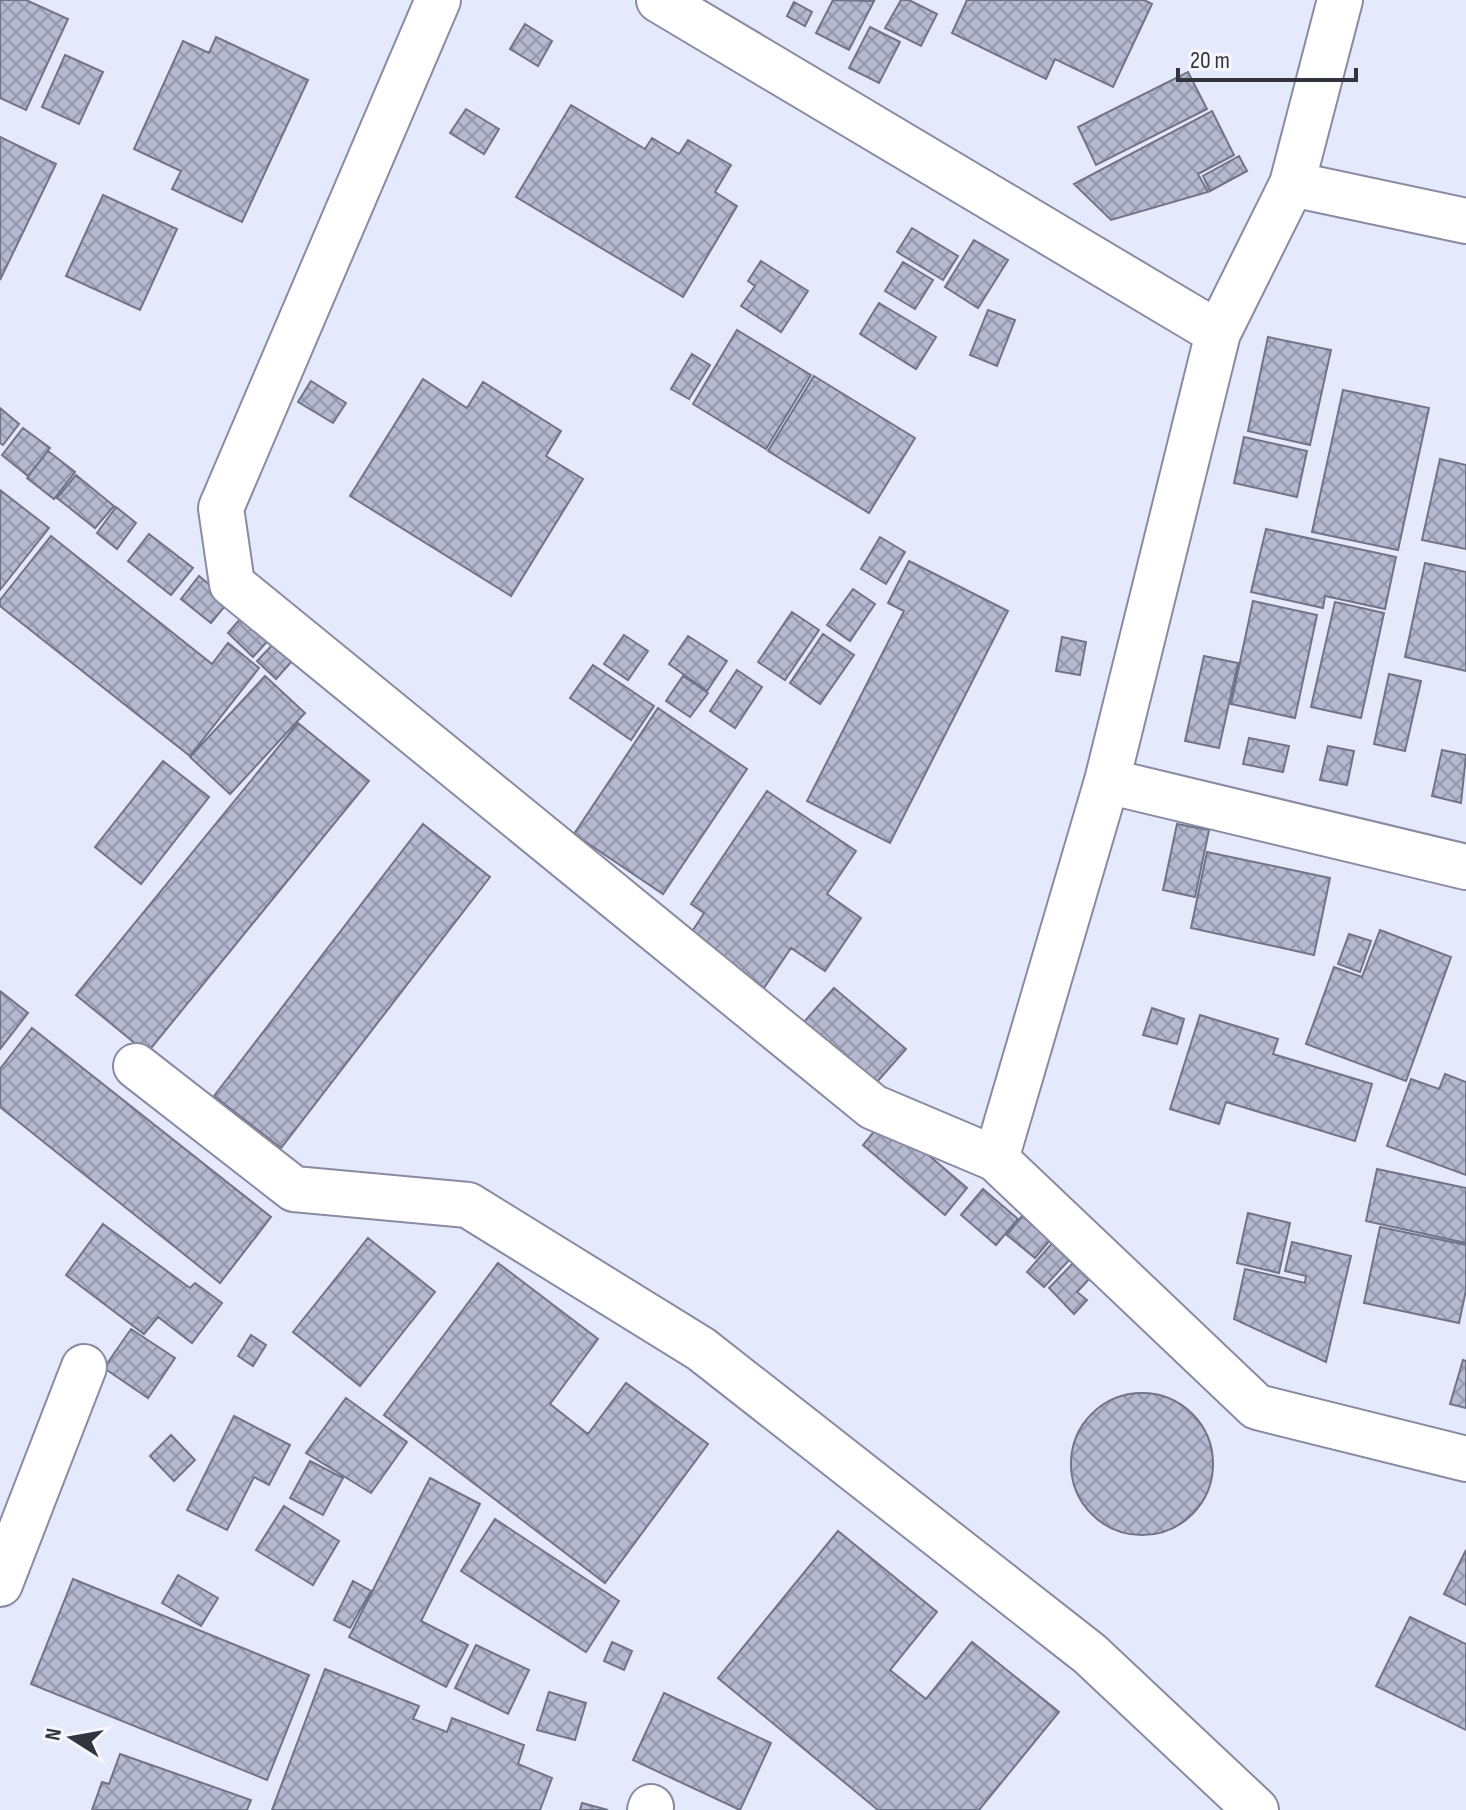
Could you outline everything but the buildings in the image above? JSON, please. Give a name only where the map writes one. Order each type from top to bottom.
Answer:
[{"type":"street","points":[[438,0],[221,508],[232,584],[873,1107],[996,1159],[1257,1407],[1466,1459]]},
{"type":"street","points":[[659,0],[1218,333]]},
{"type":"street","points":[[996,1159],[1107,781],[1218,333],[1292,184],[1340,0]]},
{"type":"street","points":[[1292,184],[1466,221]]},
{"type":"street","points":[[1107,781],[1466,867]]},
{"type":"street","points":[[136,1066],[294,1189],[468,1205],[701,1349],[1090,1654],[1256,1810]]},
{"type":"street","points":[[0,1584],[84,1367]]}]
